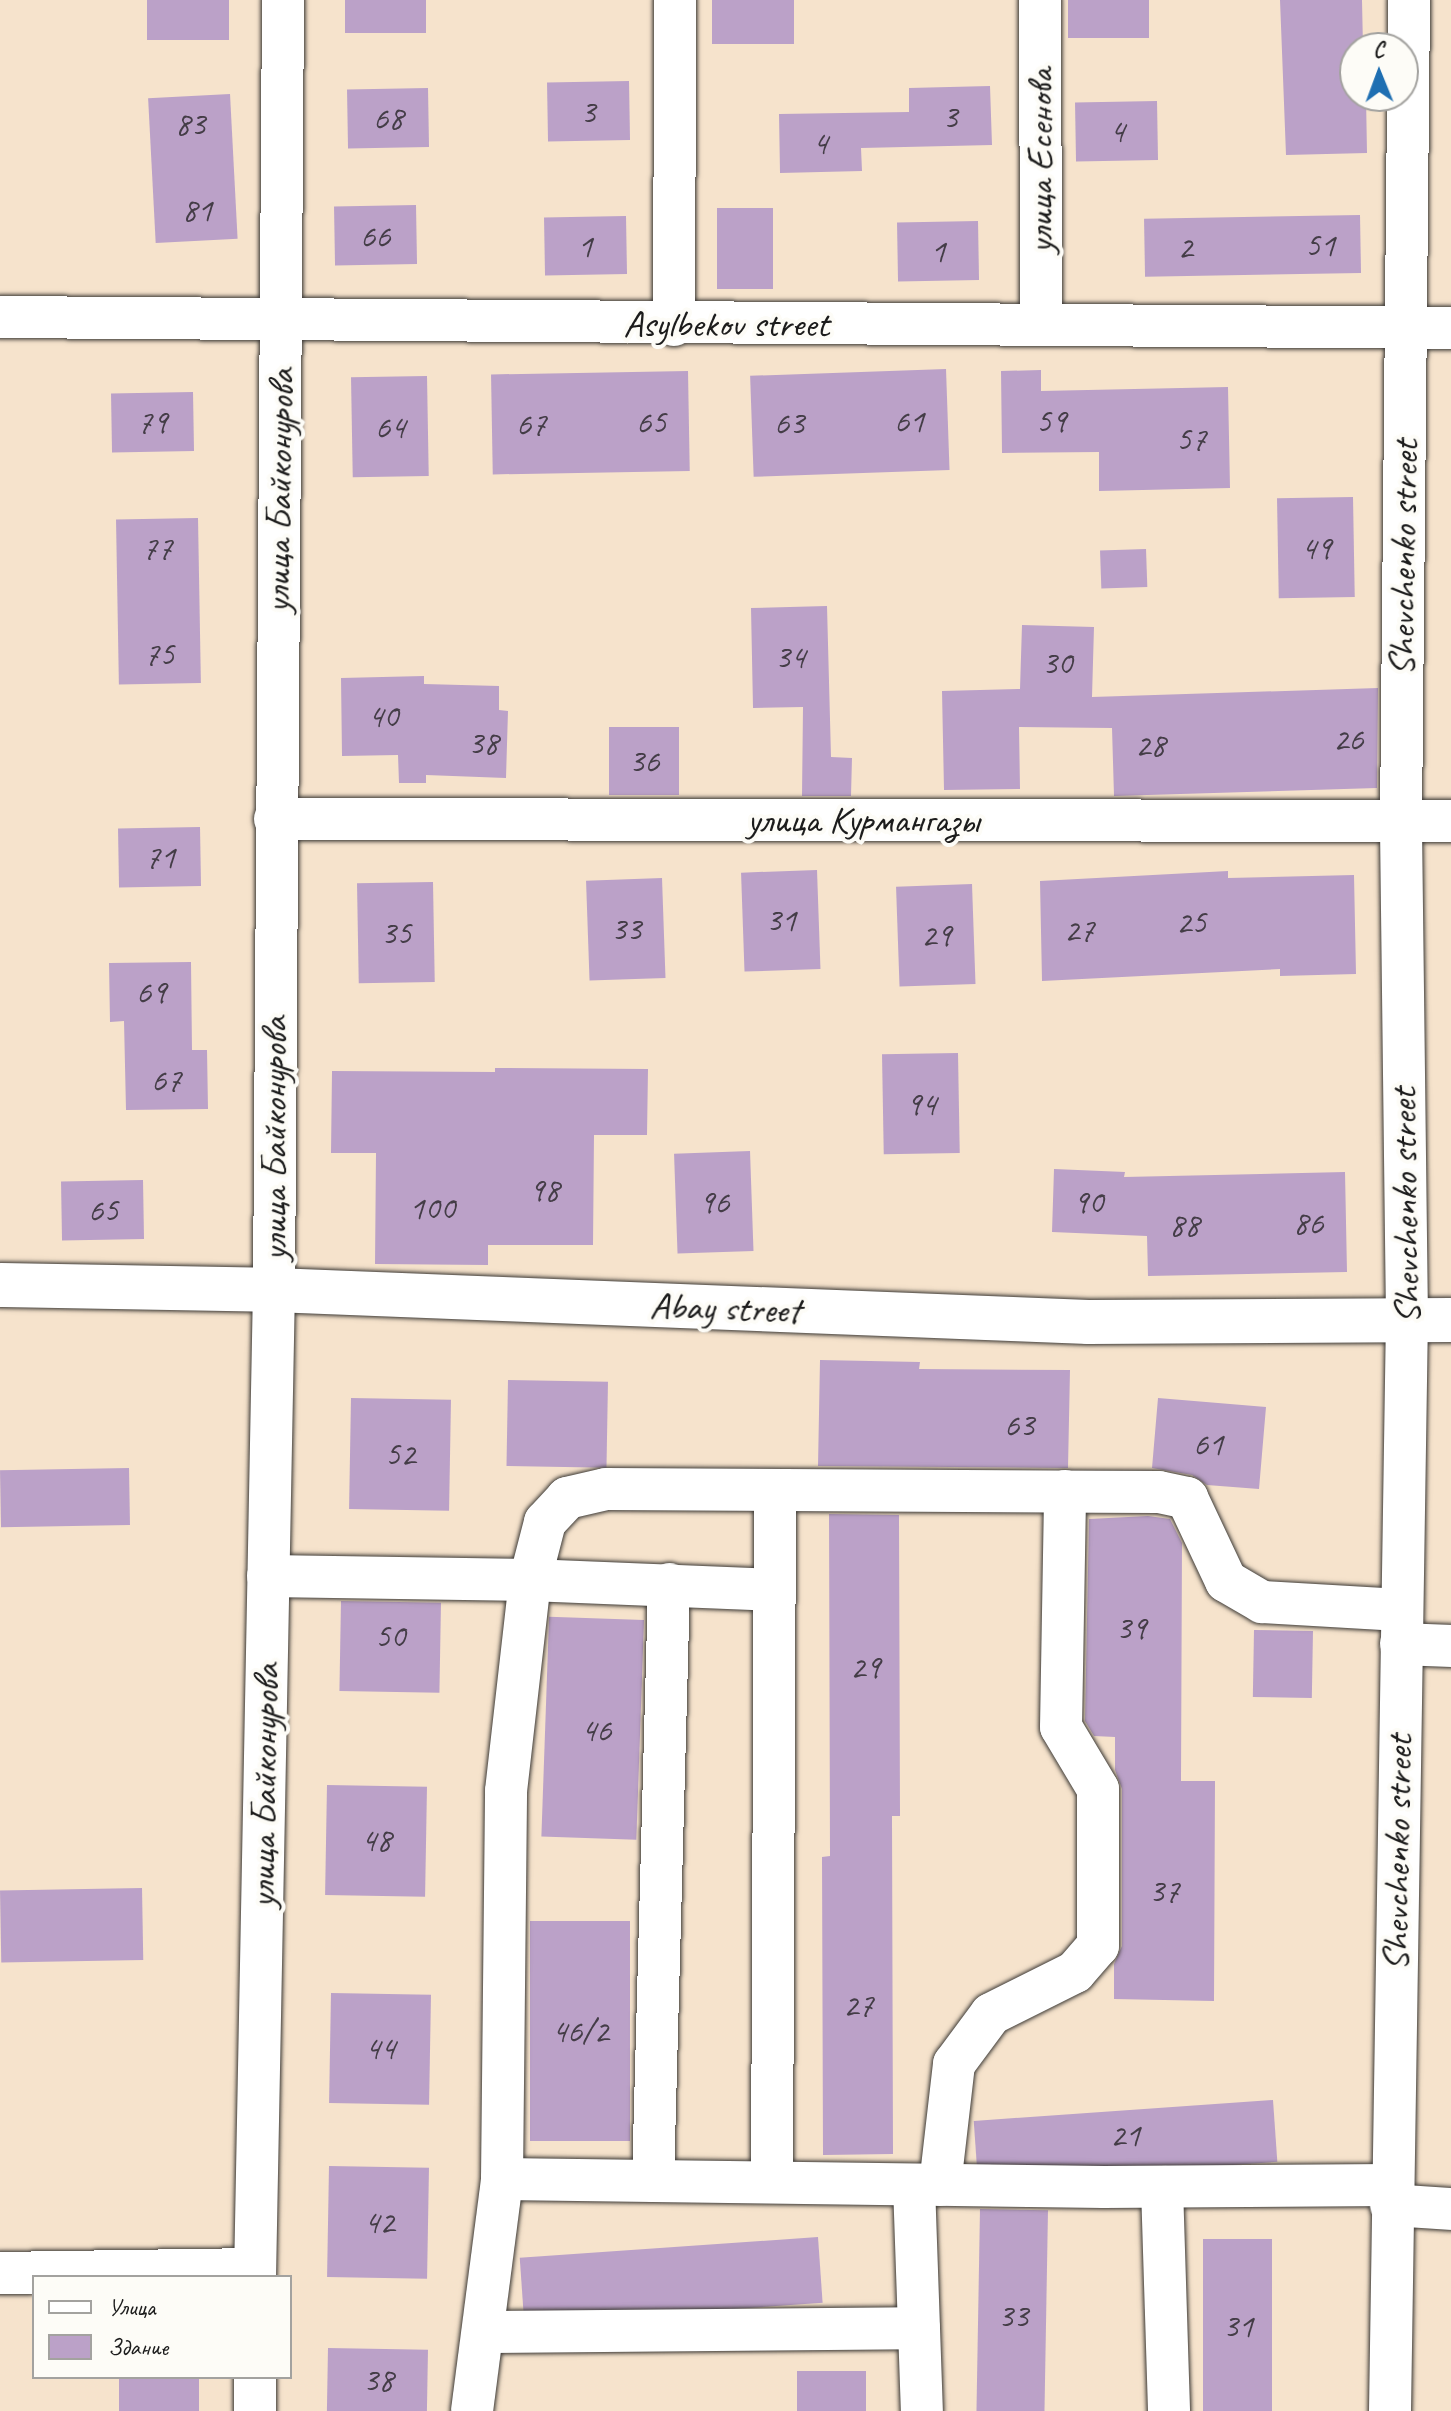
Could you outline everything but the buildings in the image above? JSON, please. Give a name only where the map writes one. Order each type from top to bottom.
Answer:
[{"type":"main road","name":"Abay street","points":[[0,1285],[274,1290],[1088,1322],[1451,1320]]},
{"type":"street","name":"улица Байконурова","points":[[255,2273],[274,1290],[283,0]]},
{"type":"street","points":[[674,325],[675,0]]},
{"type":"street","name":"улица Есенова","points":[[1040,0],[1041,322]]},
{"type":"street","name":"Shevchenko street","points":[[1390,2411],[1407,1319],[1401,820],[1409,0]]},
{"type":"street","name":"Asylbekov street","points":[[0,317],[674,325],[1041,322],[1451,328]]},
{"type":"street","name":"улица Курмангазы","points":[[275,819],[1451,821]]},
{"type":"street","points":[[472,2411],[485,2332],[502,2179],[506,1791],[530,1580],[545,1522],[567,1498],[606,1489],[1159,1492],[1187,1498],[1226,1581],[1262,1602],[1401,1627],[1451,1646]]},
{"type":"street","points":[[772,2182],[775,1490]]},
{"type":"street","points":[[922,2411],[919,2328],[927,2185],[954,2064],[991,2014],[1075,1972],[1098,1946],[1098,1789],[1061,1727],[1065,1491]]},
{"type":"street","points":[[268,1576],[530,1580],[774,1590]]},
{"type":"street","points":[[653,2181],[669,1584]]},
{"type":"street","points":[[502,2179],[1162,2187],[1391,2195],[1451,2209]]},
{"type":"street","points":[[1162,2187],[1169,2411]]},
{"type":"street","points":[[0,2273],[255,2273]]},
{"type":"street","points":[[485,2332],[919,2328]]},
{"type":"street","points":[[255,2379],[255,2411]]}]
